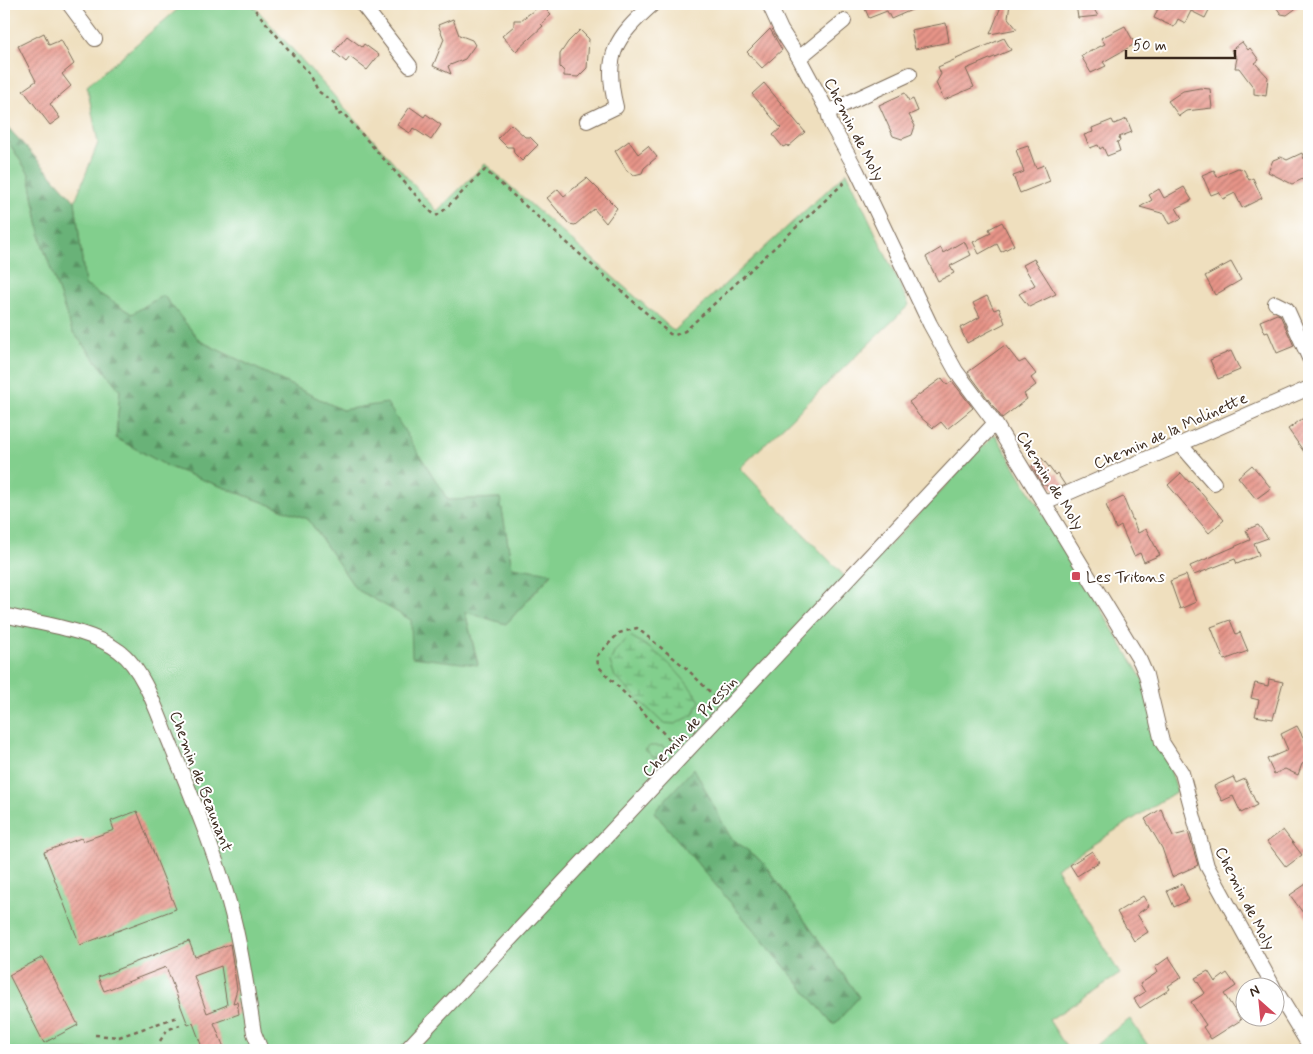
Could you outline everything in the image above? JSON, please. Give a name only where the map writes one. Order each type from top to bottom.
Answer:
[{"type":"street","points":[[69,4],[95,39]]},
{"type":"street","points":[[362,4],[410,66]]},
{"type":"street","points":[[587,122],[616,106],[610,81],[614,47],[634,21],[653,4]]},
{"type":"street","name":"Chemin de Moly","points":[[769,4],[781,30],[799,58],[828,112],[831,124],[857,171],[956,371],[995,423],[1045,503],[1146,675],[1162,742],[1182,773],[1207,866],[1268,976]]},
{"type":"street","points":[[799,58],[844,21]]},
{"type":"street","points":[[828,112],[910,74]]},
{"type":"street","points":[[1276,303],[1287,310],[1309,358]]},
{"type":"street","name":"Chemin de la Molinette","points":[[1045,503],[1309,388]]},
{"type":"street","name":"Chemin de Pressin","points":[[406,1050],[685,756],[995,423]]},
{"type":"street","points":[[1180,444],[1214,483]]},
{"type":"street","name":"Chemin de Beaunant","points":[[4,615],[91,636],[120,651],[138,673],[161,721],[201,819],[222,882],[234,922],[254,1033],[261,1050]]},
{"type":"street","points":[[1286,1007],[1309,1045]]},
{"type":"path","points":[[250,4],[311,76],[318,91],[334,103],[338,115],[343,113],[436,216],[485,170],[670,334],[675,335],[685,332],[857,171]]},
{"type":"path","points":[[685,756],[644,710],[598,666],[597,656],[619,633],[637,628],[686,668],[728,710]]},
{"type":"path","points":[[94,1035],[119,1037],[177,1016]]},
{"type":"path","points":[[160,1041],[167,1030],[180,1025]]},
{"type":"green space","points":[[184,4],[252,4],[437,211],[485,164],[674,331],[847,172],[909,305],[740,468],[852,584],[995,434],[1143,680],[1177,791],[1056,868],[1120,974],[1049,1020],[1068,1050],[4,1050],[4,135],[29,174],[42,243],[72,331],[120,390],[116,438],[169,467],[308,519],[356,589],[412,620],[478,664],[465,611],[506,624],[552,574],[512,567],[500,498],[448,500],[387,404],[342,410],[200,341],[163,295],[132,314],[85,285],[75,201],[98,143],[87,86]],"holes":[[[694,769],[730,837],[763,862],[859,997],[834,1025],[654,812]]]},
{"type":"green space","points":[[4,123],[75,201],[85,285],[132,314],[163,295],[200,341],[342,410],[387,403],[448,500],[500,498],[512,567],[552,573],[506,624],[465,612],[478,665],[412,657],[411,620],[356,589],[308,519],[169,467],[116,438],[120,390],[72,331],[42,243],[29,174],[4,135]]},
{"type":"green space","points":[[630,636],[660,656],[685,681],[700,701],[693,715],[675,724],[663,723],[615,677],[610,662],[615,651]]},
{"type":"green space","points":[[650,746],[662,746],[665,748],[664,754],[655,758],[645,750]]},
{"type":"green space","points":[[694,768],[730,837],[763,862],[859,997],[834,1025],[654,812]]},
{"type":"green space","points":[[1130,1019],[1151,1050],[1087,1050]]},
{"type":"building","points":[[863,4],[925,4],[891,19],[887,11],[869,18]]},
{"type":"building","points":[[1002,4],[1010,4],[1008,18],[1017,29],[990,34]]},
{"type":"building","points":[[1076,4],[1091,4],[1098,16],[1078,18]]},
{"type":"building","points":[[1170,4],[1212,4],[1205,18],[1191,11],[1185,23],[1178,19],[1174,27],[1154,18],[1159,6],[1167,10]]},
{"type":"building","points":[[1274,4],[1302,4],[1287,15],[1281,14]]},
{"type":"building","points":[[541,5],[551,15],[541,24],[543,26],[516,51],[502,36],[514,26],[514,20],[521,20]]},
{"type":"building","points":[[453,19],[459,35],[472,40],[475,45],[465,59],[448,66],[451,74],[433,66],[444,39],[438,25]]},
{"type":"building","points":[[946,23],[949,42],[915,49],[911,30]]},
{"type":"building","points":[[1125,26],[1135,44],[1103,62],[1106,66],[1091,73],[1081,56],[1105,44],[1101,38]]},
{"type":"building","points":[[770,29],[782,50],[762,68],[747,52]]},
{"type":"building","points":[[580,30],[589,39],[587,68],[578,77],[564,76],[564,71],[560,67],[560,54],[568,42]]},
{"type":"building","points":[[44,33],[49,45],[61,40],[74,64],[62,74],[71,86],[50,104],[60,118],[50,125],[23,90],[36,81],[18,46]]},
{"type":"building","points":[[347,36],[362,47],[364,44],[379,55],[367,70],[350,57],[346,62],[334,52]]},
{"type":"building","points":[[1004,38],[1011,50],[966,69],[974,87],[944,100],[936,83],[941,74],[938,67]]},
{"type":"building","points":[[1242,42],[1248,50],[1250,48],[1259,60],[1255,63],[1268,77],[1266,96],[1254,94],[1254,88],[1239,68],[1235,68],[1237,58],[1231,50]]},
{"type":"building","points":[[764,83],[805,132],[788,147],[787,145],[783,147],[773,135],[781,128],[752,94]]},
{"type":"building","points":[[1200,88],[1210,89],[1212,108],[1186,111],[1179,116],[1168,101],[1183,91]]},
{"type":"building","points":[[905,93],[909,101],[913,99],[918,111],[909,115],[915,126],[912,135],[902,139],[893,136],[879,105]]},
{"type":"building","points":[[410,107],[424,117],[426,114],[441,125],[431,140],[413,128],[410,133],[397,125]]},
{"type":"building","points":[[1127,119],[1132,132],[1119,137],[1120,141],[1117,142],[1120,151],[1107,156],[1103,147],[1100,149],[1098,145],[1090,148],[1084,135],[1093,132],[1092,128],[1112,120],[1114,124]]},
{"type":"building","points":[[511,124],[525,137],[530,137],[538,145],[522,161],[514,153],[513,147],[507,147],[498,138]]},
{"type":"building","points":[[629,141],[638,154],[648,146],[657,157],[644,168],[642,173],[634,175],[627,171],[615,151]]},
{"type":"building","points":[[1028,146],[1036,168],[1044,165],[1050,181],[1020,193],[1013,176],[1024,172],[1016,150]]},
{"type":"building","points":[[1302,153],[1304,159],[1309,157],[1309,176],[1292,184],[1268,172],[1273,160],[1281,157],[1287,160]]},
{"type":"building","points":[[1238,168],[1244,170],[1249,180],[1253,178],[1262,198],[1242,208],[1235,193],[1223,199],[1219,192],[1211,195],[1202,175],[1214,170],[1217,177]]},
{"type":"building","points":[[587,178],[617,208],[606,223],[594,209],[575,225],[569,224],[547,198],[558,189],[564,196]]},
{"type":"building","points":[[1184,187],[1192,200],[1176,208],[1182,218],[1170,224],[1165,214],[1140,207],[1152,200],[1149,195],[1159,189],[1164,198]]},
{"type":"building","points":[[1002,222],[1014,245],[1001,252],[997,244],[979,254],[973,242],[991,233],[989,229]]},
{"type":"building","points":[[964,241],[971,255],[950,266],[954,273],[938,281],[926,257],[941,248],[943,253]]},
{"type":"building","points":[[1034,259],[1056,294],[1029,307],[1019,294],[1035,285],[1023,265]]},
{"type":"building","points":[[1231,262],[1241,280],[1215,295],[1205,276]]},
{"type":"building","points":[[987,296],[994,310],[999,308],[1005,323],[967,343],[960,328],[980,317],[973,303]]},
{"type":"building","points":[[1277,314],[1280,315],[1294,346],[1277,353],[1268,332],[1265,333],[1260,321]]},
{"type":"building","points":[[1005,345],[1019,363],[1025,360],[1036,374],[1031,378],[1036,385],[1024,394],[1027,399],[1002,418],[968,372]]},
{"type":"building","points":[[1231,351],[1240,370],[1218,379],[1210,360]]},
{"type":"building","points":[[942,378],[947,385],[952,381],[973,408],[947,429],[941,422],[933,428],[919,416],[909,402]]},
{"type":"building","points":[[1309,414],[1309,459],[1288,429]]},
{"type":"building","points":[[1042,458],[1055,475],[1057,473],[1065,485],[1055,489],[1042,484],[1032,466]]},
{"type":"building","points":[[1252,465],[1271,488],[1256,499],[1238,477]]},
{"type":"building","points":[[1181,473],[1189,482],[1191,481],[1224,520],[1209,533],[1168,485]]},
{"type":"building","points":[[1123,497],[1138,533],[1146,529],[1160,555],[1144,562],[1140,553],[1134,556],[1121,526],[1116,529],[1106,505]]},
{"type":"building","points":[[1258,525],[1268,538],[1254,543],[1259,555],[1237,564],[1235,559],[1194,575],[1190,566],[1250,540],[1246,530]]},
{"type":"building","points":[[1186,575],[1196,602],[1180,609],[1170,581]]},
{"type":"building","points":[[1230,620],[1236,634],[1240,632],[1248,651],[1224,660],[1211,627]]},
{"type":"building","points":[[1269,679],[1283,682],[1273,719],[1255,716],[1259,700],[1251,698],[1255,683],[1268,686]]},
{"type":"building","points":[[1297,726],[1309,748],[1309,761],[1302,764],[1298,775],[1285,769],[1274,774],[1267,759],[1288,750],[1281,734]]},
{"type":"building","points":[[1233,777],[1236,783],[1245,779],[1257,805],[1241,813],[1233,796],[1222,801],[1214,786]]},
{"type":"building","points":[[1161,809],[1173,836],[1188,832],[1198,865],[1172,877],[1162,848],[1145,819]]},
{"type":"building","points":[[137,811],[176,909],[80,945],[44,852],[81,838],[83,841],[114,830],[111,821]]},
{"type":"building","points":[[1283,830],[1302,855],[1286,867],[1267,842]]},
{"type":"building","points":[[1092,851],[1099,862],[1077,876],[1070,865]]},
{"type":"building","points":[[1309,882],[1309,921],[1290,895]]},
{"type":"building","points":[[1182,884],[1189,900],[1174,907],[1167,891]]},
{"type":"building","points":[[1143,896],[1149,906],[1137,914],[1148,932],[1134,941],[1117,912]]},
{"type":"building","points":[[189,941],[195,957],[230,944],[237,989],[233,1003],[237,1002],[239,1014],[214,1023],[225,1050],[203,1050],[193,1023],[188,1025],[166,967],[104,991],[98,977]],"holes":[[[221,966],[227,1005],[207,1013],[194,976]]]},
{"type":"building","points":[[43,957],[78,1025],[44,1043],[9,975]]},
{"type":"building","points":[[1169,957],[1182,977],[1168,986],[1170,989],[1140,1008],[1134,999],[1145,992],[1140,984],[1158,972],[1155,967]]},
{"type":"building","points":[[1208,971],[1215,982],[1227,973],[1236,986],[1224,994],[1236,1012],[1236,1023],[1211,1039],[1203,1027],[1206,1025],[1191,1002],[1205,993],[1195,978]]},
{"type":"place","name":"Les Tritons","points":[[1076,576]]}]
